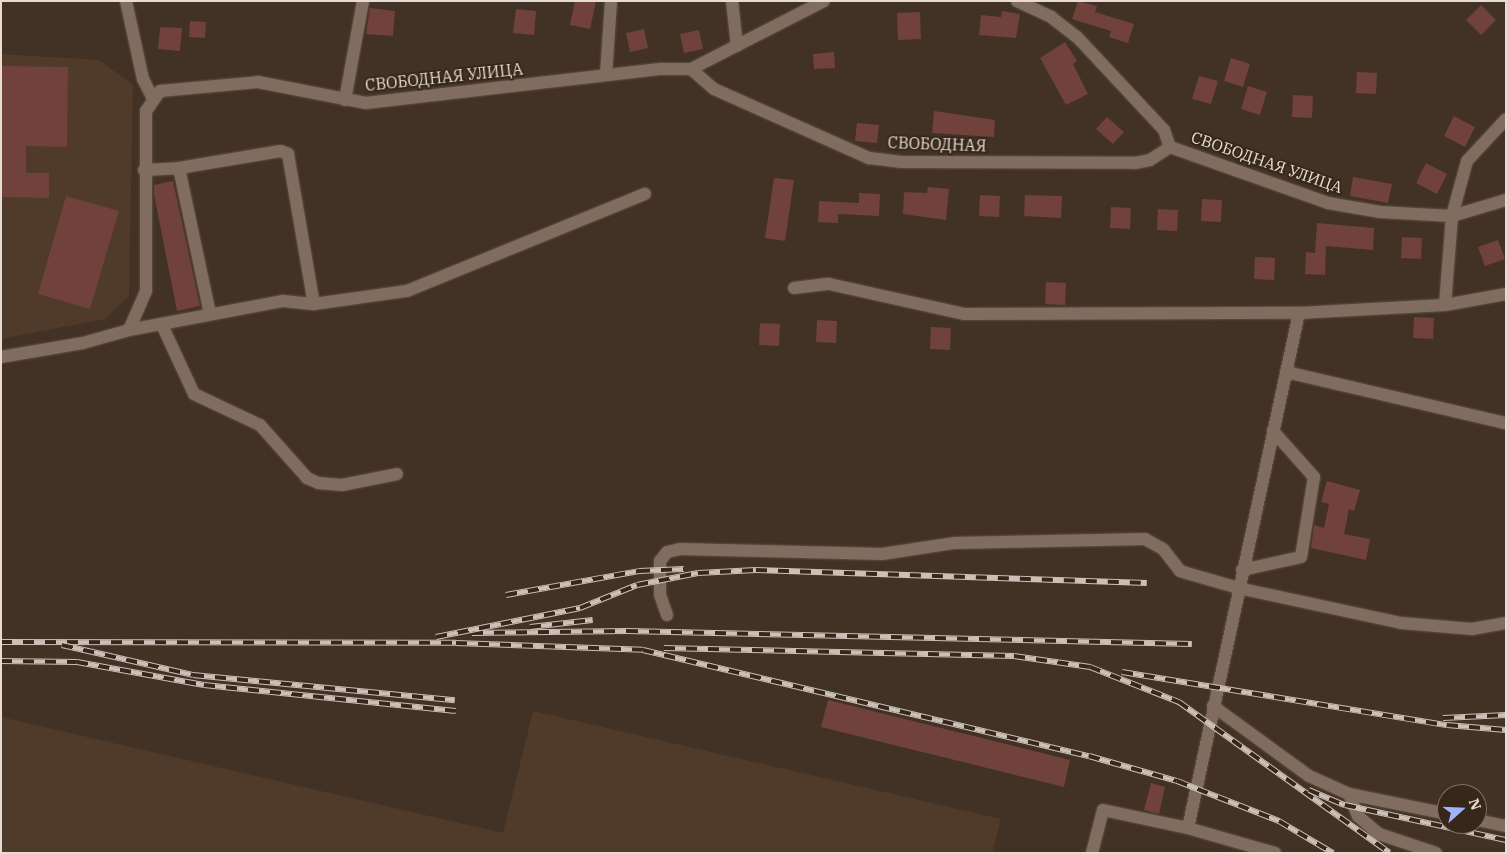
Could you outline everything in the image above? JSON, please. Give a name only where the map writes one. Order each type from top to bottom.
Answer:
[{"type":"street","points":[[126,1],[143,78],[153,99],[146,111],[144,170],[146,291],[129,330]]},
{"type":"street","points":[[345,100],[363,1]]},
{"type":"street","points":[[606,75],[611,1]]},
{"type":"street","points":[[732,1],[737,46]]},
{"type":"street","name":"СВОБОДНАЯ УЛИЦА","points":[[153,99],[171,88],[258,82],[366,103],[606,75],[691,70],[824,1]]},
{"type":"street","name":"СВОБОДНАЯ УЛИЦА","points":[[1017,1],[1051,18],[1077,37],[1164,130],[1170,146],[1328,203],[1380,212],[1452,216],[1506,200]]},
{"type":"street","name":"СВОБОДНАЯ","points":[[691,70],[714,89],[869,158],[900,162],[1135,163],[1150,160],[1170,146]]},
{"type":"street","points":[[1445,305],[1452,216],[1467,161],[1506,118]]},
{"type":"street","points":[[144,170],[179,168],[281,151],[288,154],[314,304]]},
{"type":"street","points":[[179,168],[210,314]]},
{"type":"street","points":[[1,357],[84,343],[129,330],[283,301],[314,304],[407,291],[645,194]]},
{"type":"street","points":[[794,288],[829,284],[964,314],[1300,312],[1445,305],[1506,294]]},
{"type":"street","points":[[1188,828],[1238,588],[1300,312]]},
{"type":"street","points":[[162,325],[194,394],[260,425],[307,478],[318,484],[342,485],[397,474]]},
{"type":"street","points":[[1286,372],[1506,423]]},
{"type":"street","points":[[1242,570],[1301,557],[1314,477],[1273,431]]},
{"type":"street","points":[[667,615],[660,596],[660,561],[667,552],[680,549],[882,554],[955,543],[1145,539],[1163,549],[1180,571],[1238,588],[1401,623],[1472,629],[1506,623]]},
{"type":"street","points":[[1213,706],[1309,776],[1349,794],[1437,812]]},
{"type":"street","points":[[1349,794],[1358,816],[1379,834],[1436,853]]},
{"type":"street","points":[[1092,853],[1103,810],[1188,828],[1275,853]]},
{"type":"street","points":[[1487,822],[1506,826]]},
{"type":"shaded area","points":[[1,54],[99,60],[133,85],[129,296],[105,319],[1,339]]},
{"type":"shaded area","points":[[533,711],[1001,819],[992,853],[1,853],[1,717],[503,833]]},
{"type":"building","points":[[575,1],[596,1],[590,29],[570,25]]},
{"type":"building","points":[[1078,1],[1097,6],[1095,12],[1134,24],[1128,43],[1109,37],[1111,31],[1072,19]]},
{"type":"building","points":[[1481,5],[1496,20],[1481,35],[1466,20]]},
{"type":"building","points":[[370,8],[395,11],[393,36],[366,34]]},
{"type":"building","points":[[516,9],[536,11],[534,35],[513,33]]},
{"type":"building","points":[[1002,11],[1020,14],[1016,38],[979,35],[981,15],[1001,17]]},
{"type":"building","points":[[920,12],[921,39],[898,40],[897,13]]},
{"type":"building","points":[[190,21],[206,22],[205,38],[189,37]]},
{"type":"building","points":[[160,27],[182,28],[180,51],[158,49]]},
{"type":"building","points":[[644,29],[648,48],[630,52],[626,33]]},
{"type":"building","points":[[699,30],[703,49],[684,53],[680,34]]},
{"type":"building","points":[[1065,42],[1077,61],[1073,64],[1088,94],[1066,105],[1040,58]]},
{"type":"building","points":[[834,52],[835,68],[814,69],[813,54]]},
{"type":"building","points":[[1231,58],[1250,64],[1243,87],[1224,81]]},
{"type":"building","points":[[1,66],[68,67],[67,147],[26,146],[26,173],[49,173],[49,198],[1,197]]},
{"type":"building","points":[[1357,72],[1377,73],[1376,94],[1356,93]]},
{"type":"building","points":[[1199,76],[1218,81],[1211,104],[1192,99]]},
{"type":"building","points":[[1248,86],[1267,92],[1260,115],[1241,109]]},
{"type":"building","points":[[1293,95],[1313,96],[1312,118],[1292,117]]},
{"type":"building","points":[[934,111],[995,120],[994,137],[932,133]]},
{"type":"building","points":[[1454,116],[1475,127],[1465,147],[1444,136]]},
{"type":"building","points":[[1107,117],[1124,132],[1113,144],[1096,129]]},
{"type":"building","points":[[857,123],[879,125],[877,143],[855,141]]},
{"type":"building","points":[[1426,163],[1447,174],[1437,194],[1416,183]]},
{"type":"building","points":[[1353,177],[1392,184],[1388,203],[1350,196]]},
{"type":"building","points":[[774,178],[794,180],[785,241],[765,238]]},
{"type":"building","points":[[173,181],[200,306],[177,311],[154,194],[154,185]]},
{"type":"building","points":[[928,187],[949,189],[946,220],[903,214],[904,192],[927,193]]},
{"type":"building","points":[[859,193],[880,194],[879,216],[838,214],[838,223],[818,222],[819,201],[859,203]]},
{"type":"building","points":[[980,195],[1000,196],[999,217],[979,216]]},
{"type":"building","points":[[1025,195],[1062,196],[1061,218],[1024,216]]},
{"type":"building","points":[[66,196],[119,211],[90,309],[38,294]]},
{"type":"building","points":[[1202,199],[1222,200],[1221,222],[1201,221]]},
{"type":"building","points":[[1111,207],[1131,208],[1130,229],[1110,228]]},
{"type":"building","points":[[1158,209],[1178,210],[1177,231],[1157,230]]},
{"type":"building","points":[[1317,223],[1374,228],[1373,250],[1326,246],[1325,275],[1305,274],[1306,252],[1315,253]]},
{"type":"building","points":[[1402,237],[1422,238],[1421,259],[1401,258]]},
{"type":"building","points":[[1498,240],[1505,259],[1485,266],[1478,247]]},
{"type":"building","points":[[1255,257],[1275,258],[1274,280],[1254,279]]},
{"type":"building","points":[[1046,282],[1066,283],[1065,305],[1045,304]]},
{"type":"building","points":[[1414,317],[1434,318],[1433,339],[1413,338]]},
{"type":"building","points":[[817,320],[837,321],[836,343],[816,342]]},
{"type":"building","points":[[760,323],[780,324],[779,346],[759,345]]},
{"type":"building","points":[[931,327],[951,328],[950,350],[930,349]]},
{"type":"building","points":[[1327,481],[1360,490],[1354,511],[1349,509],[1344,534],[1370,539],[1366,560],[1311,548],[1314,525],[1324,528],[1329,504],[1321,502]]},
{"type":"building","points":[[828,700],[1070,760],[1064,787],[821,727]]},
{"type":"building","points":[[1151,783],[1165,787],[1159,814],[1144,810]]},
{"type":"railway","points":[[506,595],[639,571],[684,569]]},
{"type":"railway","points":[[436,637],[580,608],[637,585],[698,573],[756,570],[1147,583]]},
{"type":"railway","points":[[530,627],[593,620]]},
{"type":"railway","points":[[472,633],[627,631],[1192,644]]},
{"type":"railway","points":[[1,642],[456,643],[643,650],[1089,756],[1177,781],[1279,821],[1333,853]]},
{"type":"railway","points":[[62,645],[193,675],[455,700]]},
{"type":"railway","points":[[664,648],[1014,656],[1090,667],[1179,702],[1390,853]]},
{"type":"railway","points":[[1,661],[77,662],[204,685],[456,711]]},
{"type":"railway","points":[[1122,672],[1447,725],[1506,730]]},
{"type":"railway","points":[[1443,718],[1506,715]]},
{"type":"railway","points":[[1309,790],[1345,805],[1506,840]]}]
